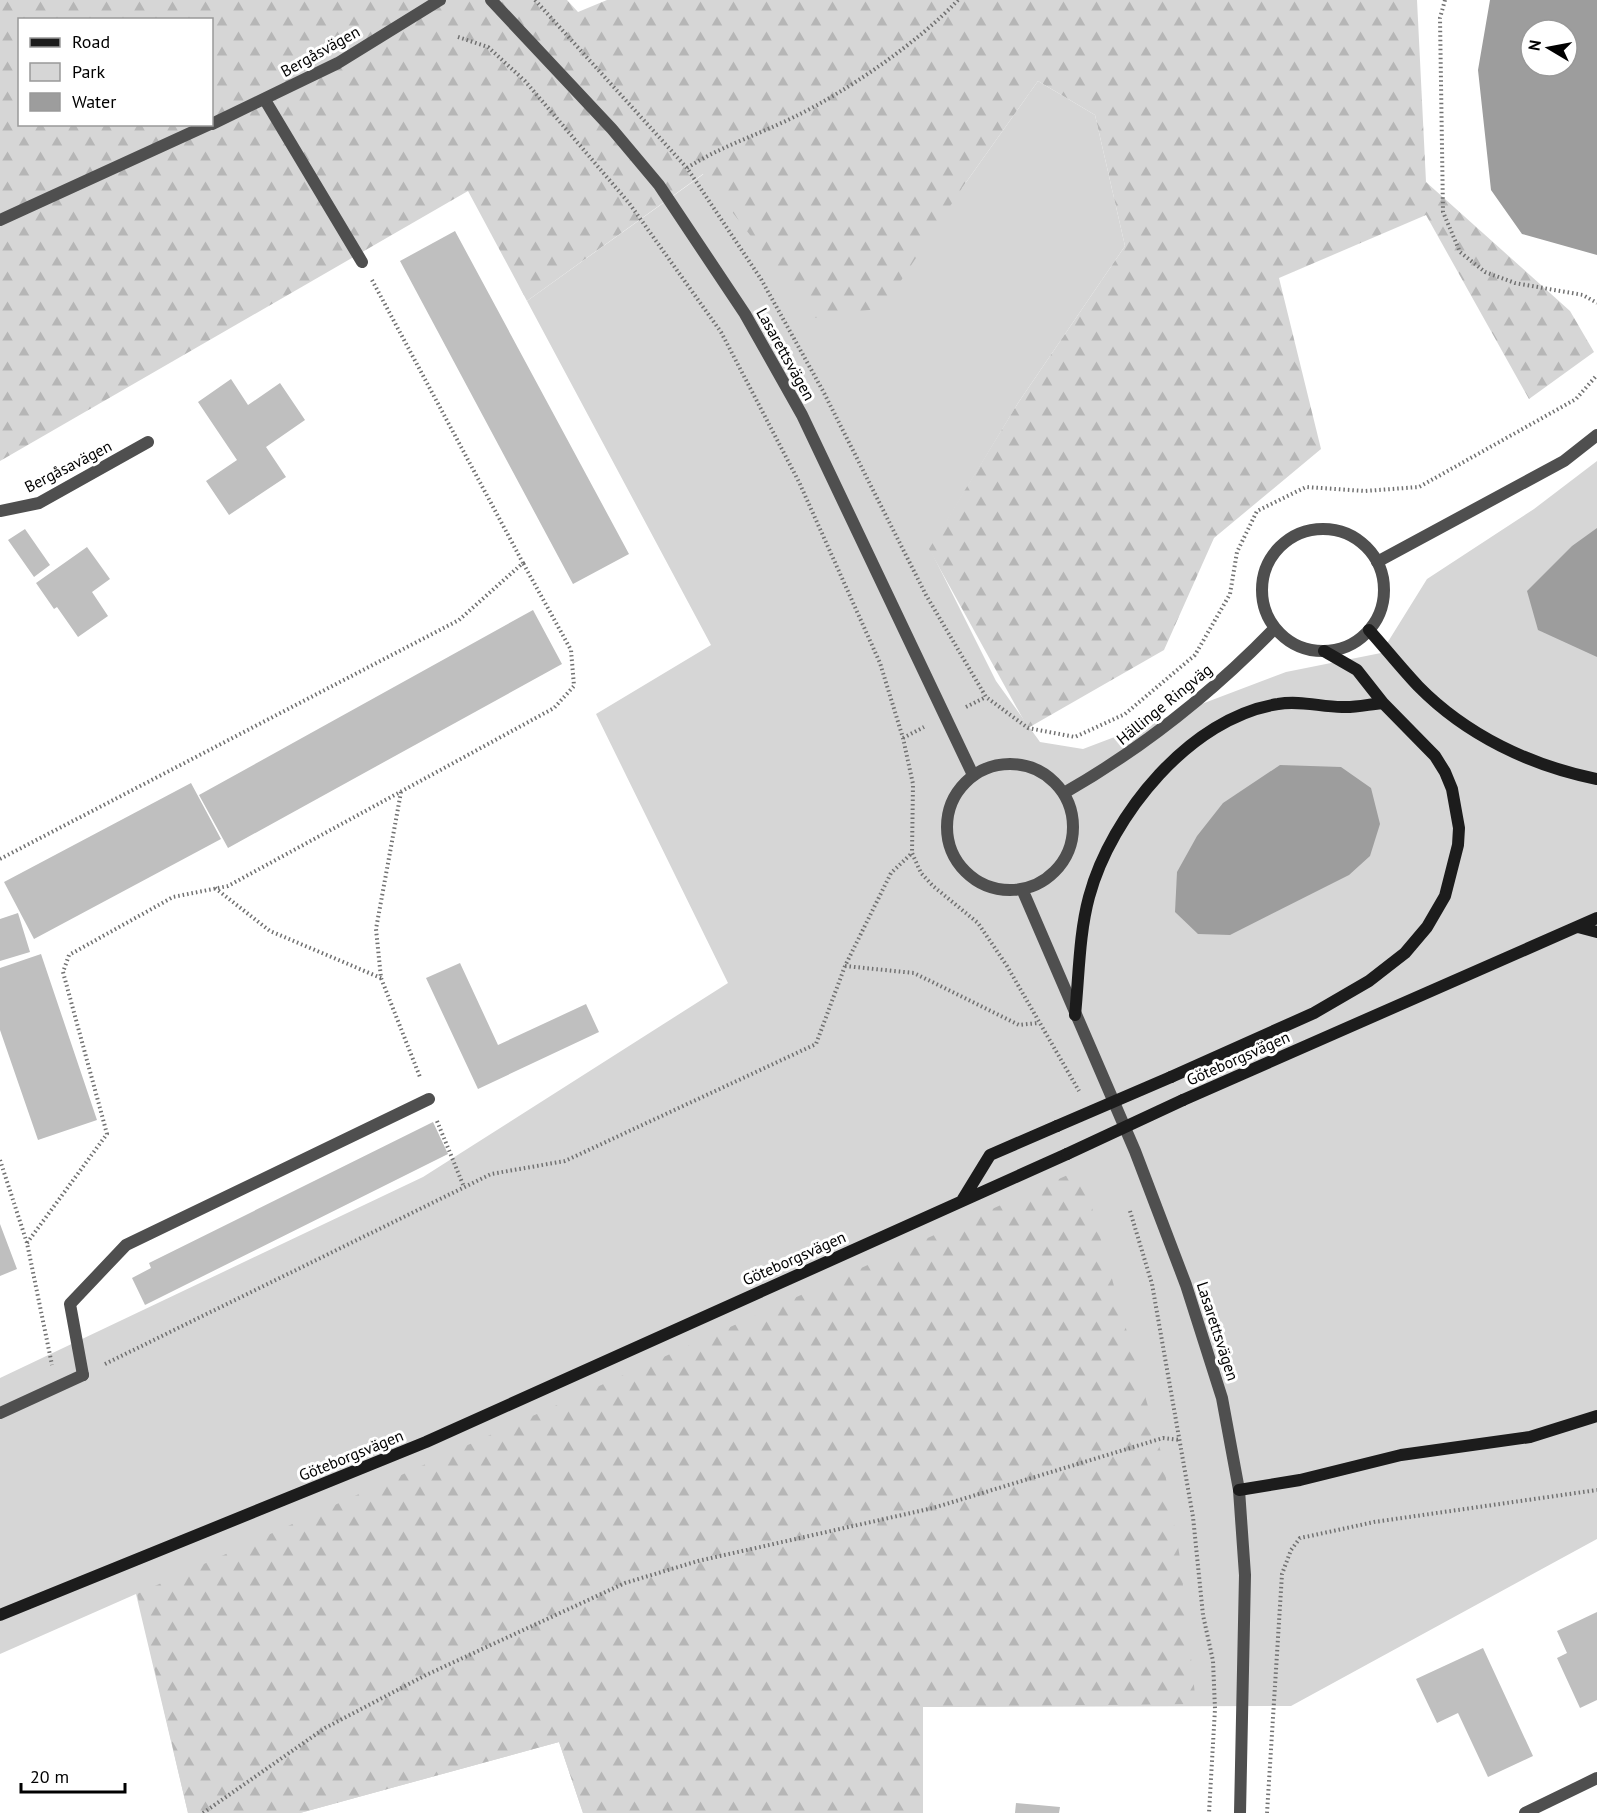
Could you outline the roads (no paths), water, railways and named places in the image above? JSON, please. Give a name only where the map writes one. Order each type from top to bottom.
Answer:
[{"type":"main road","points":[[1369,630],[1419,687],[1468,728],[1531,760],[1597,779]]},
{"type":"main road","points":[[963,1199],[990,1155],[1314,1013],[1369,981],[1405,953],[1436,912],[1452,876],[1458,845],[1457,812],[1452,789],[1435,756],[1383,703],[1357,670],[1324,651]]},
{"type":"main road","points":[[1075,1015],[1087,906],[1103,856],[1121,822],[1138,798],[1175,757],[1229,721],[1278,704],[1344,708],[1383,703]]},
{"type":"main road","name":"Göteborgsvägen","points":[[0,1615],[426,1442],[1183,1100],[1597,918]]},
{"type":"main road","points":[[1578,927],[1597,932]]},
{"type":"main road","points":[[1239,1490],[1300,1480],[1401,1455],[1530,1437],[1597,1416]]},
{"type":"street","name":"Bergåsvägen","points":[[213,123],[338,63],[440,0]]},
{"type":"street","name":"Lasarettsvägen","points":[[491,0],[583,96],[652,177],[678,212],[745,314],[802,415],[973,775]]},
{"type":"street","points":[[265,100],[362,262]]},
{"type":"street","name":"Bergåsvägen","points":[[0,220],[207,126]]},
{"type":"street","points":[[1377,562],[1564,461],[1597,435]]},
{"type":"street","name":"Bergåsavägen","points":[[0,512],[39,503],[148,442]]},
{"type":"street","points":[[1318,530],[1342,532],[1361,543],[1377,562],[1382,574],[1381,610],[1369,630],[1355,642],[1338,650],[1306,649],[1288,641],[1275,628],[1264,609],[1263,579],[1267,565],[1278,548],[1295,535],[1318,530]]},
{"type":"street","name":"Hällinge Ringväg","points":[[1064,793],[1118,762],[1196,704],[1275,628]]},
{"type":"street","points":[[994,765],[1026,765],[1044,773],[1064,793],[1074,821],[1070,848],[1049,877],[1022,889],[1008,891],[982,885],[962,870],[949,847],[946,833],[949,809],[959,788],[973,775],[994,765]]},
{"type":"street","name":"Lasarettsvägen","points":[[1022,889],[1135,1151],[1186,1285],[1222,1398],[1239,1490],[1245,1575],[1240,1813]]},
{"type":"street","points":[[0,1413],[83,1375],[70,1304],[126,1245],[429,1100]]},
{"type":"street","points":[[1525,1813],[1597,1778]]},
{"type":"water","points":[[1490,0],[1597,0],[1597,255],[1522,234],[1491,190],[1478,70]]},
{"type":"water","points":[[1597,528],[1597,657],[1538,630],[1527,591],[1572,546]]},
{"type":"water","points":[[1280,765],[1341,767],[1371,788],[1380,824],[1370,856],[1349,875],[1230,935],[1198,934],[1175,912],[1177,872],[1197,836],[1223,803]]}]
